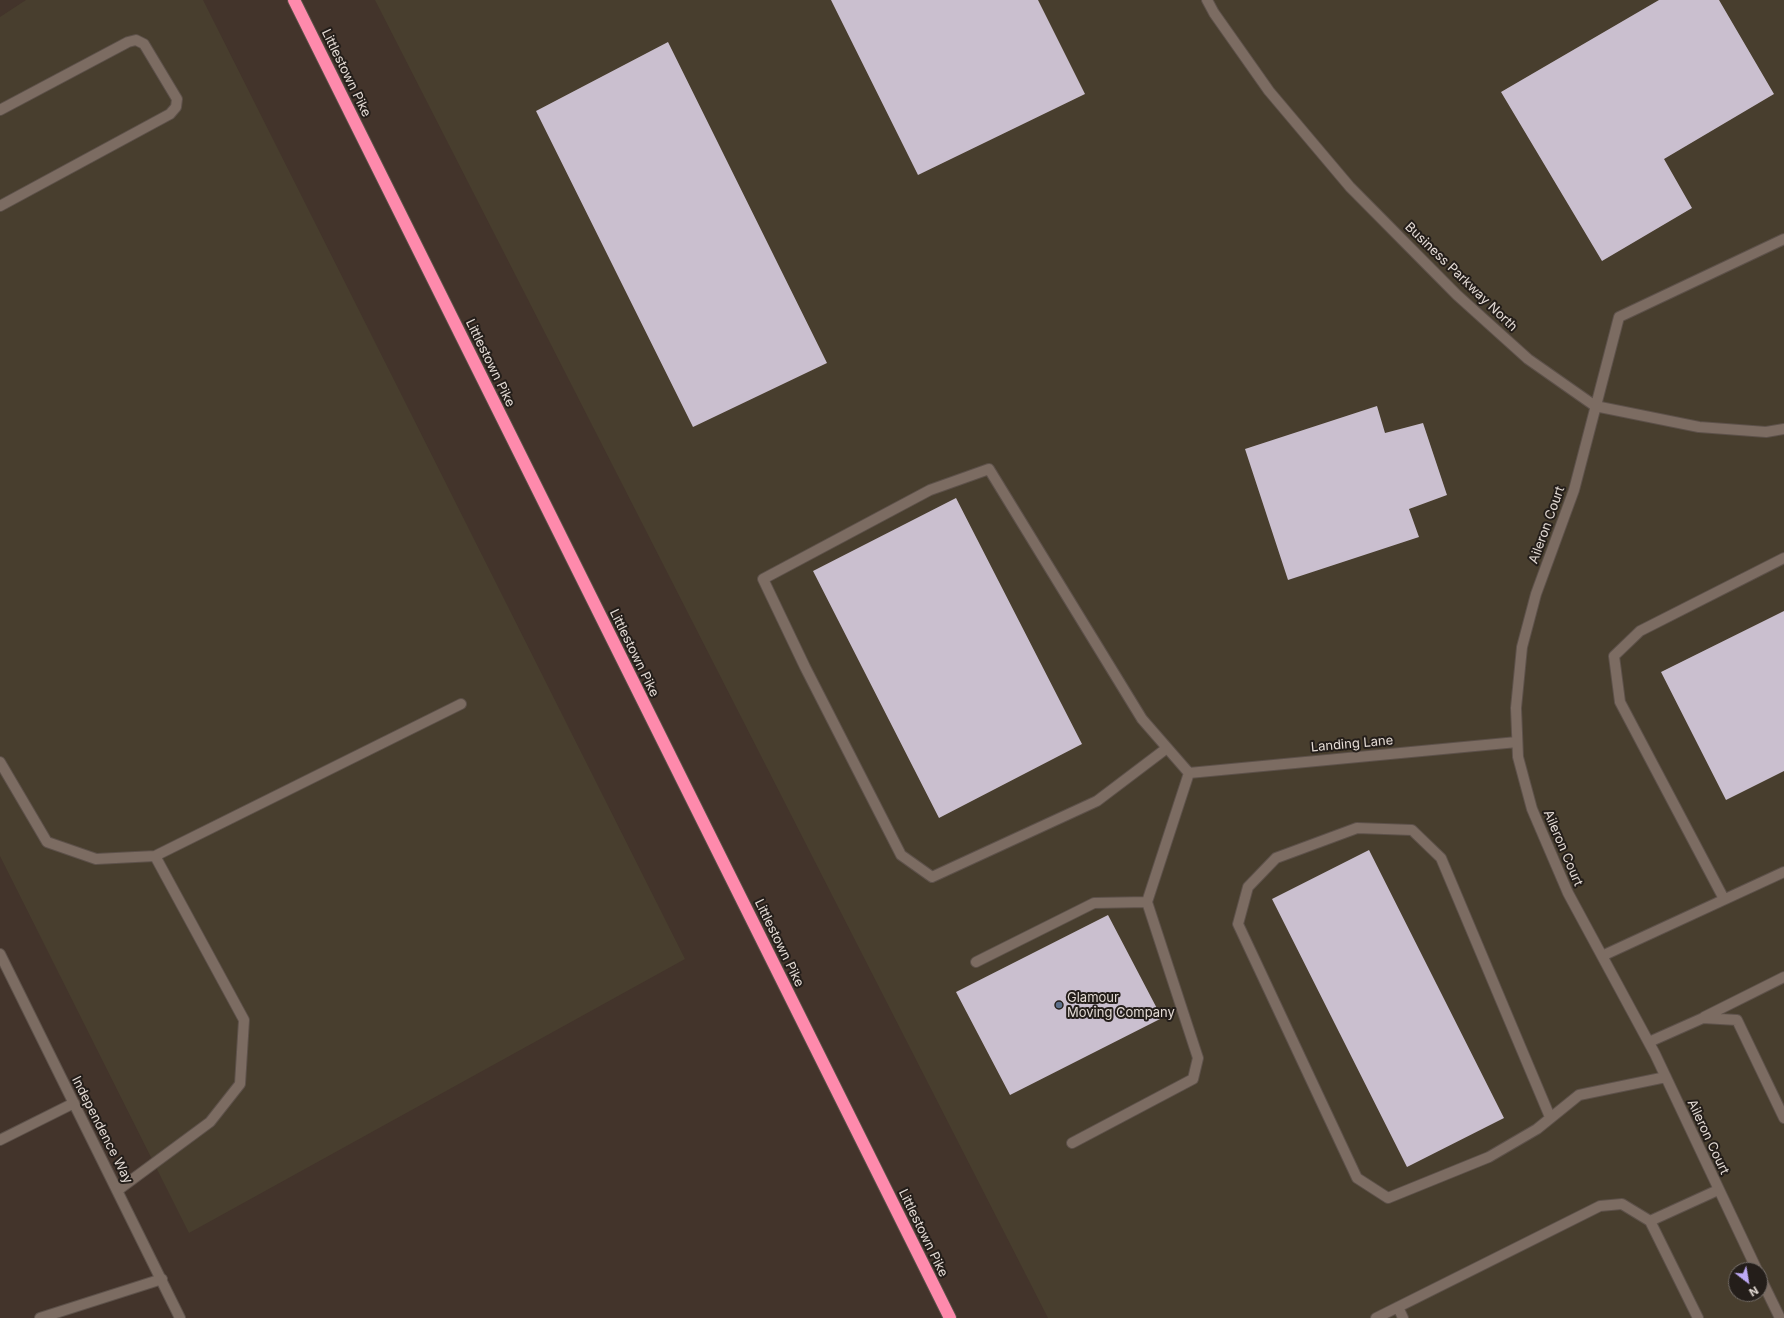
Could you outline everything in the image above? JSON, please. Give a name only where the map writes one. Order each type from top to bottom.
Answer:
[{"type":"highway","name":"Littlestown Pike","points":[[294,0],[950,1318]]},
{"type":"street","name":"Business Parkway North","points":[[1207,0],[1214,13],[1269,91],[1350,187],[1457,295],[1528,359],[1595,406],[1699,427],[1766,432],[1784,429]]},
{"type":"street","points":[[0,110],[136,40],[144,44],[177,99],[176,106],[170,114],[0,206]]},
{"type":"street","name":"Aileron Court","points":[[1753,1262],[1649,1042],[1568,892],[1532,809],[1518,757],[1516,708],[1522,646],[1536,594],[1574,490],[1619,317],[1784,239]]},
{"type":"street","points":[[1072,1142],[1193,1079],[1198,1058],[1147,902],[1189,773],[1168,748],[1142,719],[989,469],[930,490],[763,579],[809,674],[901,855],[932,877],[1097,801],[1168,748]]},
{"type":"street","points":[[1724,899],[1620,702],[1614,656],[1640,631],[1784,558]]},
{"type":"street","points":[[0,762],[47,842],[96,859],[155,856],[461,704]]},
{"type":"street","name":"Landing Lane","points":[[1189,773],[1517,742]]},
{"type":"street","points":[[1550,1118],[1441,858],[1412,830],[1357,828],[1276,858],[1248,887],[1238,924],[1356,1178],[1388,1198],[1489,1157],[1537,1129],[1579,1094],[1666,1077]]},
{"type":"street","points":[[118,1190],[210,1122],[240,1084],[244,1020],[155,856]]},
{"type":"street","points":[[1602,956],[1784,872]]},
{"type":"street","points":[[976,962],[1094,903],[1147,902]]},
{"type":"street","name":"Independence Way","points":[[0,954],[180,1318]]},
{"type":"street","points":[[1649,1042],[1703,1018],[1784,976]]},
{"type":"street","points":[[1703,1018],[1737,1020],[1784,1118]]},
{"type":"street","points":[[0,1140],[74,1103]]},
{"type":"street","points":[[1650,1221],[1718,1190]]},
{"type":"street","points":[[1376,1318],[1600,1206],[1622,1204],[1650,1221],[1698,1318]]},
{"type":"street","points":[[40,1318],[162,1279]]},
{"type":"street","points":[[1768,1293],[1780,1318]]},
{"type":"street","points":[[1398,1307],[1403,1318]]},
{"type":"shaded area","points":[[26,0],[203,0],[685,959],[189,1233],[0,856],[0,17]]},
{"type":"shaded area","points":[[375,0],[1784,0],[1784,1318],[1048,1318]]},
{"type":"building","points":[[831,0],[1038,0],[1085,94],[918,175]]},
{"type":"building","points":[[1659,0],[1719,0],[1774,94],[1664,159],[1692,208],[1602,261],[1501,92]]},
{"type":"building","points":[[668,42],[827,363],[693,427],[536,111]]},
{"type":"building","points":[[1377,406],[1385,433],[1423,423],[1447,495],[1409,509],[1419,537],[1288,580],[1245,449]]},
{"type":"building","points":[[956,498],[1082,744],[939,818],[813,571]]},
{"type":"building","points":[[1784,611],[1784,771],[1726,800],[1661,672]]},
{"type":"building","points":[[1369,850],[1504,1118],[1407,1167],[1272,899]]},
{"type":"building","name":"Glamour Moving Company","points":[[1108,915],[1162,1018],[1010,1095],[956,992]]},
{"type":"place","name":"Glamour Moving Company","points":[[1059,1005]]}]
